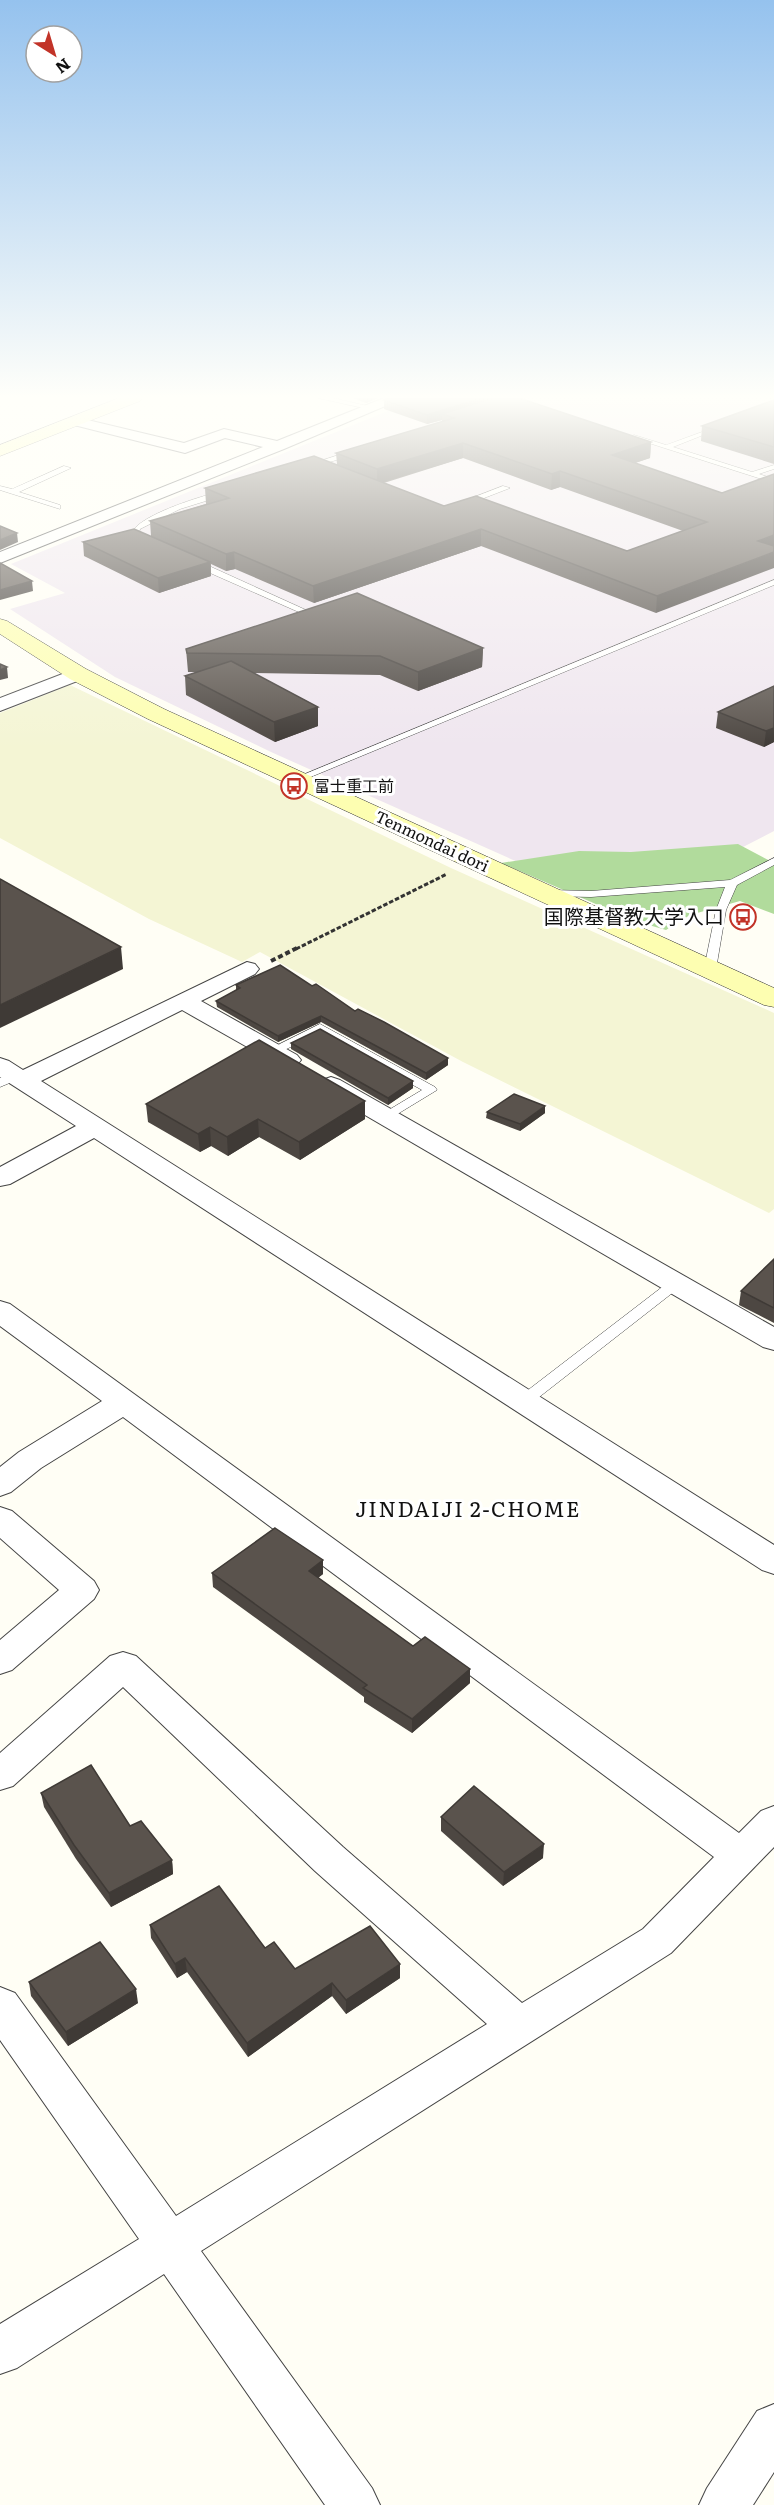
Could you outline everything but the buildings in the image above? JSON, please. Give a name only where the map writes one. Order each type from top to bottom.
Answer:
[{"type":"main road","name":"Tenmondai dori","points":[[0,625],[78,674],[156,714],[774,999]]},
{"type":"street","points":[[0,558],[107,515]]},
{"type":"street","points":[[0,705],[78,674]]},
{"type":"street","points":[[9,1076],[183,1001],[248,969]]},
{"type":"street","points":[[183,1001],[774,1340]]},
{"type":"street","points":[[9,1076],[95,1127],[774,1561]]},
{"type":"street","points":[[0,1178],[95,1127]]},
{"type":"street","points":[[0,1311],[740,1855]]},
{"type":"street","points":[[0,1484],[30,1460],[124,1402]]},
{"type":"street","points":[[0,1520],[82,1590],[0,1660]]},
{"type":"street","points":[[0,1775],[123,1666],[329,1859],[520,2027]]},
{"type":"street","points":[[0,2351],[657,1941],[774,1822]]},
{"type":"street","points":[[0,2006],[355,2505]]},
{"type":"street","points":[[724,2505],[774,2428]]},
{"type":"lane","points":[[153,544],[135,534],[137,528],[162,515]]},
{"type":"lane","points":[[185,558],[313,615]]},
{"type":"lane","points":[[298,779],[774,582]]},
{"type":"lane","points":[[544,893],[591,894],[732,883],[774,861]]},
{"type":"lane","points":[[710,969],[721,910],[732,883]]},
{"type":"lane","points":[[272,1051],[320,1028],[431,1090],[386,1117]]},
{"type":"lane","points":[[524,1401],[675,1284]]},
{"type":"path","points":[[248,969],[265,964],[475,861]]},
{"type":"shaded area","points":[[132,515],[774,515],[774,831],[673,883],[585,892],[271,752],[115,677],[10,609],[65,593],[11,564]]},
{"type":"green space","points":[[70,685],[451,868],[774,1013],[774,1209],[769,1213],[463,1062],[260,952],[242,962],[149,919],[0,838],[0,713]]},
{"type":"green space","points":[[738,844],[774,863],[774,914],[740,901],[690,915],[666,930],[635,921],[501,863],[579,851],[631,852]]},
{"type":"place","name":"富士重工前","points":[[294,786]]},
{"type":"place","name":"国際基督教大学入口","points":[[743,917]]},
{"type":"district","name":"JINDAIJI 2-CHOME","points":[[468,1510]]}]
